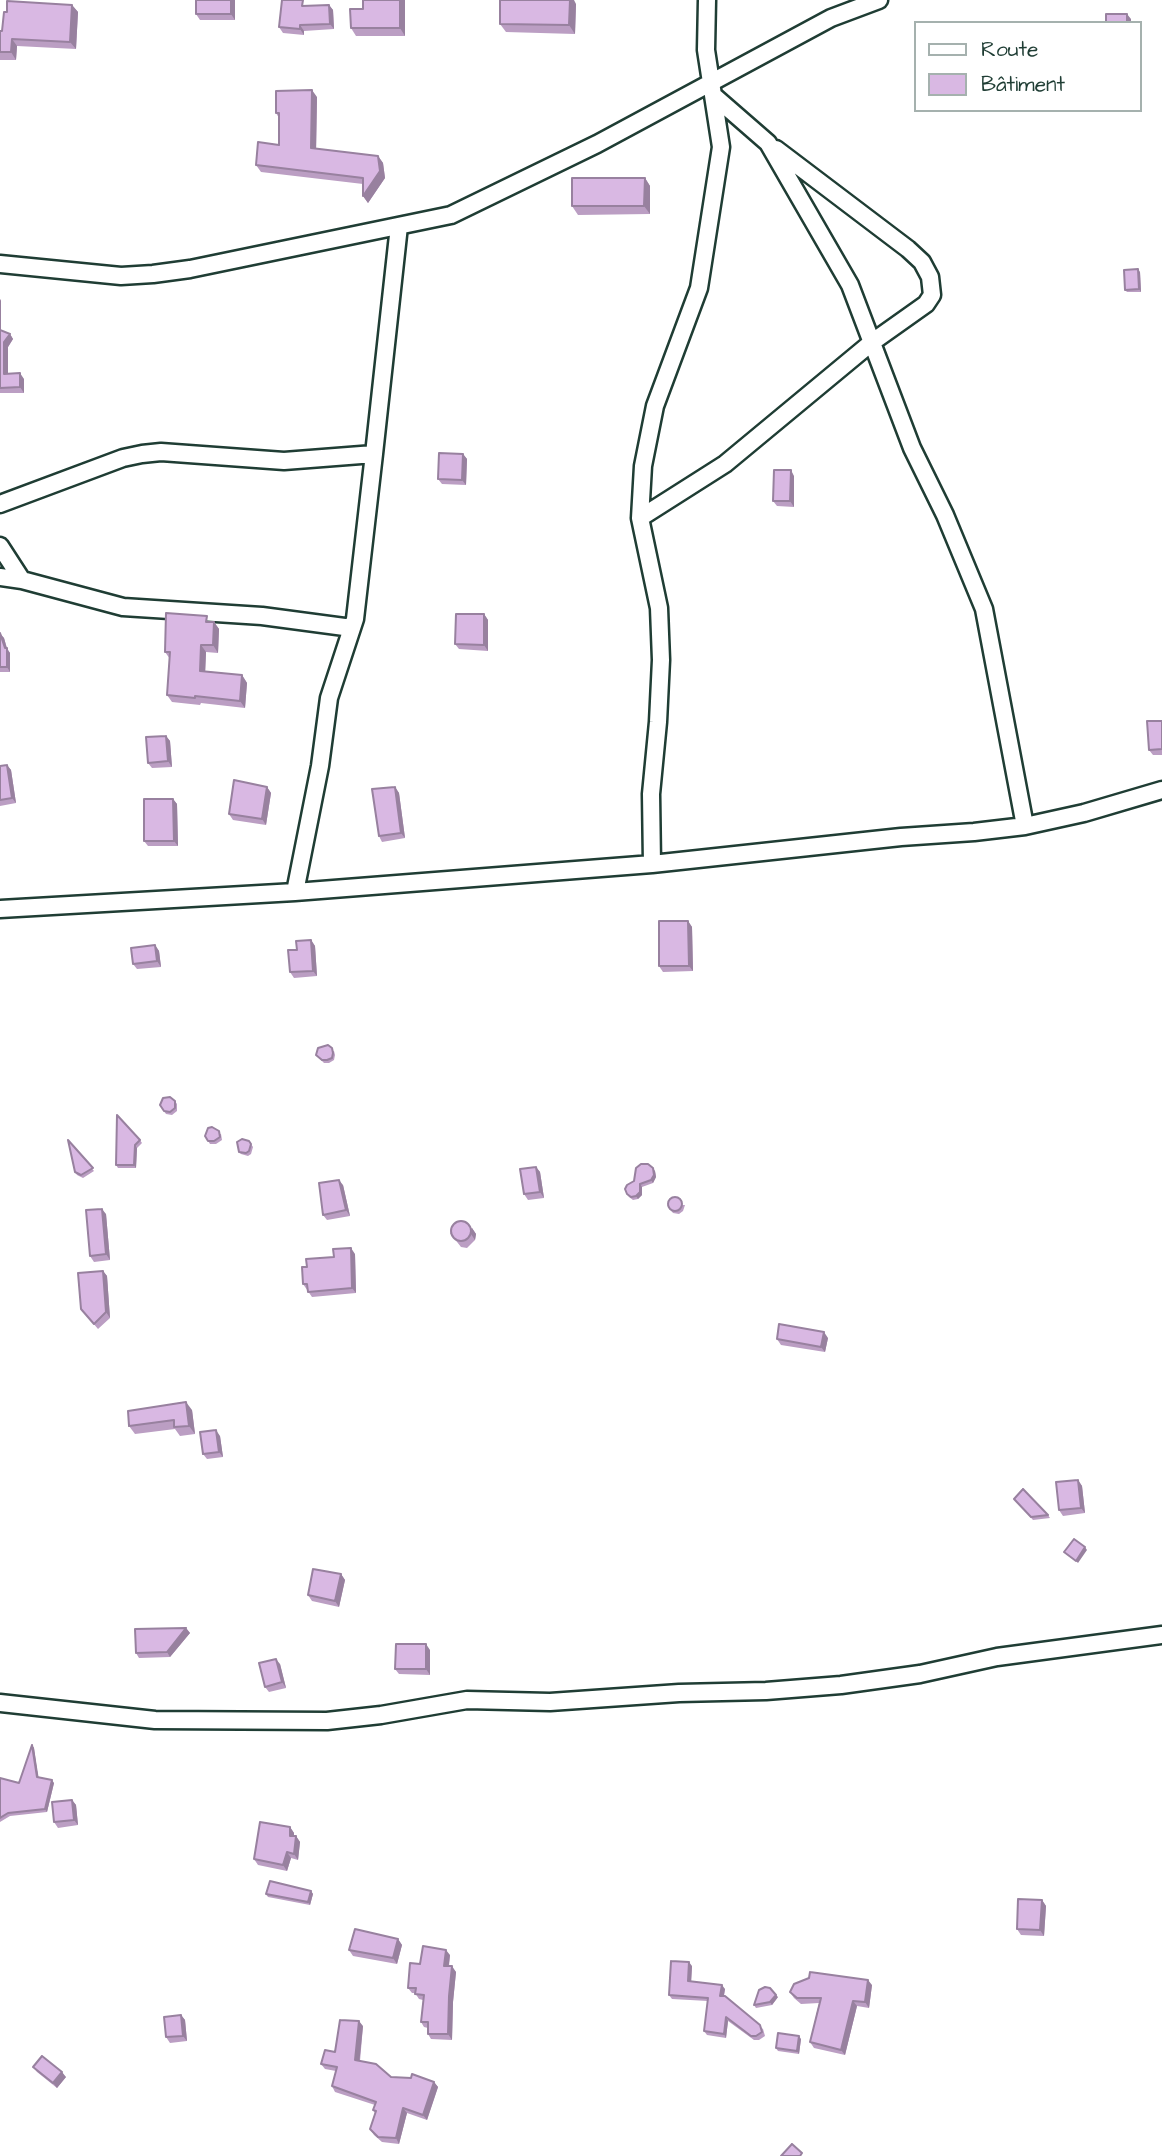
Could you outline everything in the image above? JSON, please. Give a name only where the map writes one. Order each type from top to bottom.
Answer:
[{"type":"street","points":[[652,864],[651,794],[661,660],[659,608],[640,518],[643,466],[655,406],[699,288],[721,147],[706,50],[707,0]]},
{"type":"street","points":[[0,264],[121,276],[153,274],[190,269],[451,215],[713,89],[831,18],[879,0]]},
{"type":"street","points":[[640,518],[725,464],[871,343],[926,304],[932,295],[930,277],[922,262],[768,143],[713,89]]},
{"type":"street","points":[[768,143],[850,285],[912,448],[945,515],[984,609],[1024,826]]},
{"type":"street","points":[[295,892],[320,766],[329,698],[355,619],[399,226]]},
{"type":"street","points":[[0,504],[122,458],[142,454],[161,452],[284,461],[374,454]]},
{"type":"street","points":[[0,546],[22,580]]},
{"type":"street","points":[[0,577],[22,580],[123,607],[262,616],[352,628]]},
{"type":"street","points":[[0,909],[295,892],[652,864],[1024,826],[1084,813],[1162,790]]},
{"type":"street","points":[[0,1703],[155,1720],[327,1721],[467,1700],[550,1702],[842,1685],[919,1674],[998,1657],[1162,1635]]},
{"type":"building","points":[[196,0],[231,0],[231,14],[196,14]]},
{"type":"building","points":[[282,0],[303,0],[302,6],[329,5],[330,24],[300,25],[300,29],[279,27]]},
{"type":"building","points":[[363,0],[400,0],[400,28],[351,28],[350,9],[363,9]]},
{"type":"building","points":[[500,0],[570,0],[569,25],[500,24]]},
{"type":"building","points":[[7,1],[72,5],[70,42],[12,39],[11,52],[0,52],[0,31],[4,12],[7,12]]},
{"type":"building","points":[[1106,14],[1127,14],[1127,21],[1106,21]]},
{"type":"building","points":[[312,90],[311,148],[378,156],[380,171],[363,196],[363,178],[256,165],[258,142],[279,145],[276,91]]},
{"type":"building","points":[[572,178],[645,178],[644,206],[572,206]]},
{"type":"building","points":[[1138,269],[1139,289],[1125,290],[1124,270]]},
{"type":"building","points":[[0,330],[10,334],[4,342],[4,374],[20,373],[20,387],[0,388]]},
{"type":"building","points":[[439,453],[463,454],[462,480],[438,479]]},
{"type":"building","points":[[774,470],[791,470],[790,501],[773,501]]},
{"type":"building","points":[[166,613],[207,616],[206,622],[214,622],[213,645],[201,645],[200,671],[242,675],[240,701],[167,695],[170,652],[165,652]]},
{"type":"building","points":[[456,614],[484,614],[484,645],[455,644]]},
{"type":"building","points":[[0,633],[7,648],[7,667],[0,667]]},
{"type":"building","points":[[1147,721],[1162,721],[1162,749],[1149,750]]},
{"type":"building","points":[[166,736],[168,761],[148,763],[146,737]]},
{"type":"building","points":[[7,765],[12,798],[0,800],[0,766]]},
{"type":"building","points":[[234,780],[267,787],[262,819],[229,814]]},
{"type":"building","points":[[395,787],[401,833],[379,836],[372,789]]},
{"type":"building","points":[[144,799],[173,799],[174,841],[144,841]]},
{"type":"building","points":[[659,921],[688,921],[689,966],[659,966]]},
{"type":"building","points":[[311,940],[313,971],[290,972],[288,950],[297,950],[296,941]]},
{"type":"building","points":[[155,945],[157,961],[133,964],[131,948]]},
{"type":"building","points":[[328,1045],[332,1048],[332,1058],[322,1060],[316,1055],[318,1048]]},
{"type":"building","points":[[170,1097],[175,1101],[175,1108],[170,1112],[164,1111],[160,1105],[163,1098]]},
{"type":"building","points":[[117,1115],[140,1140],[135,1145],[134,1165],[116,1165]]},
{"type":"building","points":[[208,1128],[219,1131],[220,1137],[208,1141],[205,1136]]},
{"type":"building","points":[[242,1139],[251,1144],[246,1153],[239,1152],[237,1142]]},
{"type":"building","points":[[68,1140],[93,1168],[81,1175],[75,1172]]},
{"type":"building","points":[[641,1164],[648,1164],[653,1168],[654,1175],[651,1180],[640,1184],[640,1192],[631,1197],[625,1189],[634,1181],[636,1168]]},
{"type":"building","points":[[536,1167],[540,1192],[524,1194],[520,1169]]},
{"type":"building","points":[[339,1180],[346,1210],[323,1215],[319,1183]]},
{"type":"building","points":[[672,1197],[678,1197],[682,1204],[678,1211],[672,1211],[668,1207],[668,1201]]},
{"type":"building","points":[[102,1209],[106,1254],[90,1256],[86,1210]]},
{"type":"building","points":[[457,1221],[465,1221],[471,1231],[465,1241],[457,1241],[451,1235],[451,1227]]},
{"type":"building","points":[[351,1248],[352,1288],[308,1292],[307,1284],[303,1284],[302,1267],[307,1267],[306,1259],[334,1257],[333,1249]]},
{"type":"building","points":[[103,1271],[106,1312],[94,1324],[81,1309],[78,1273]]},
{"type":"building","points":[[779,1324],[824,1332],[821,1347],[777,1339]]},
{"type":"building","points":[[186,1402],[189,1426],[174,1427],[174,1420],[129,1426],[128,1411]]},
{"type":"building","points":[[216,1430],[219,1452],[203,1454],[200,1432]]},
{"type":"building","points":[[1078,1480],[1081,1508],[1059,1510],[1056,1482]]},
{"type":"building","points":[[1023,1489],[1048,1515],[1031,1517],[1014,1499]]},
{"type":"building","points":[[1074,1539],[1085,1547],[1076,1561],[1064,1552]]},
{"type":"building","points":[[313,1569],[341,1574],[335,1601],[308,1595]]},
{"type":"building","points":[[186,1628],[167,1652],[136,1653],[135,1629]]},
{"type":"building","points":[[396,1644],[426,1644],[426,1669],[395,1669]]},
{"type":"building","points":[[276,1659],[282,1682],[265,1687],[259,1663]]},
{"type":"building","points":[[32,1745],[37,1777],[52,1780],[45,1809],[8,1813],[0,1818],[0,1778],[19,1783]]},
{"type":"building","points":[[72,1800],[74,1820],[54,1822],[52,1802]]},
{"type":"building","points":[[260,1822],[290,1827],[290,1836],[296,1836],[294,1854],[287,1852],[283,1865],[254,1859]]},
{"type":"building","points":[[270,1881],[311,1891],[308,1902],[266,1894]]},
{"type":"building","points":[[1018,1899],[1042,1900],[1040,1930],[1017,1929]]},
{"type":"building","points":[[355,1929],[398,1939],[393,1958],[349,1950]]},
{"type":"building","points":[[423,1946],[446,1950],[444,1966],[452,1966],[448,2034],[428,2034],[428,2022],[421,2022],[424,1995],[415,1994],[416,1988],[408,1988],[410,1963],[420,1964]]},
{"type":"building","points":[[671,1961],[689,1962],[688,1981],[722,1985],[720,1996],[725,1996],[760,2025],[762,2032],[751,2036],[726,2017],[724,2034],[704,2031],[708,1998],[669,1995]]},
{"type":"building","points":[[810,1972],[868,1980],[865,2002],[853,2001],[841,2050],[810,2042],[821,1998],[797,1998],[790,1992],[794,1984],[809,1978]]},
{"type":"building","points":[[770,1988],[776,1995],[770,2002],[754,2005],[759,1990]]},
{"type":"building","points":[[181,2015],[183,2036],[166,2037],[164,2017]]},
{"type":"building","points":[[340,2020],[359,2021],[355,2060],[376,2064],[391,2077],[411,2078],[412,2074],[434,2082],[423,2115],[403,2108],[396,2138],[378,2137],[370,2129],[376,2102],[332,2086],[337,2067],[321,2064],[325,2050],[335,2052]]},
{"type":"building","points":[[778,2033],[799,2036],[797,2051],[776,2048]]},
{"type":"building","points":[[42,2056],[62,2072],[53,2083],[33,2067]]},
{"type":"building","points":[[792,2144],[802,2153],[800,2156],[781,2156]]}]
